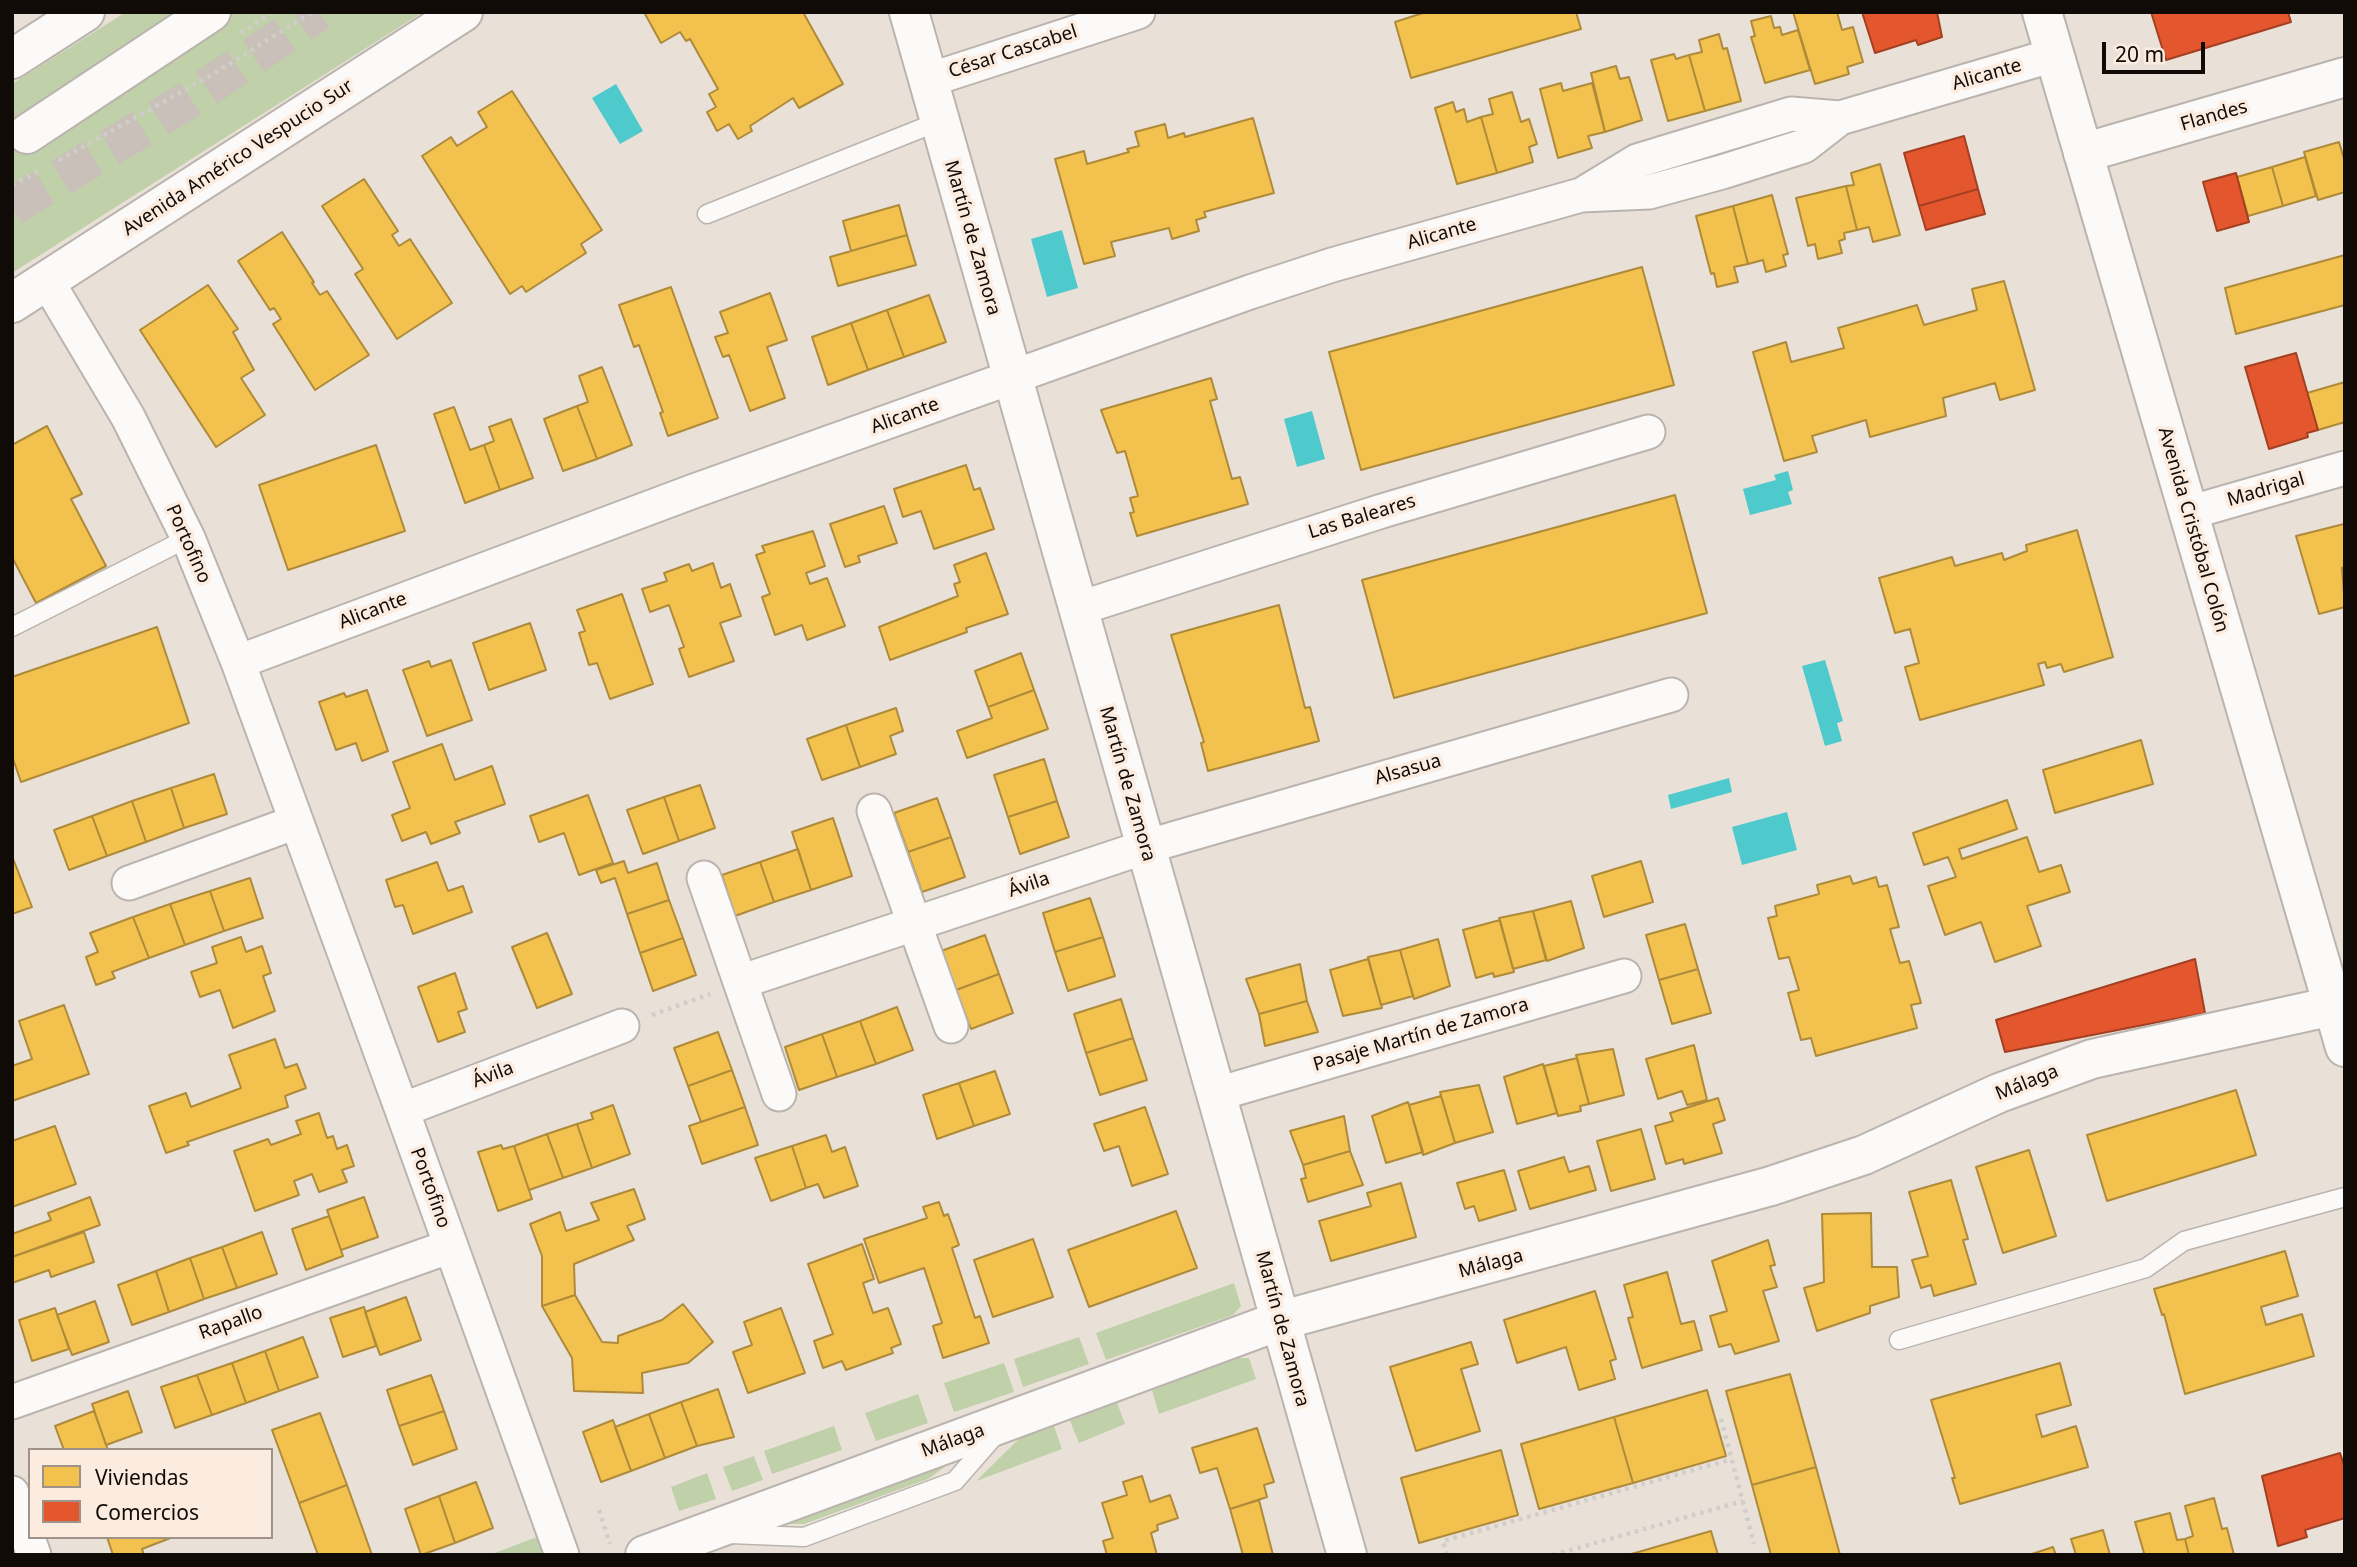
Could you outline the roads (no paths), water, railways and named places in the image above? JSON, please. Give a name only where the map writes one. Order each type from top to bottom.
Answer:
[{"type":"main road","points":[[12,59],[85,12]]},
{"type":"main road","points":[[27,134],[211,12]]},
{"type":"main road","name":"Avenida Américo Vespucio Sur","points":[[12,303],[463,12]]},
{"type":"main road","name":"Martín de Zamora","points":[[909,12],[1347,1555]]},
{"type":"main road","name":"Avenida Cristóbal Colón","points":[[2042,12],[2188,513],[2339,1004],[2345,1047]]},
{"type":"main road","name":"Flandes","points":[[2083,153],[2345,77]]},
{"type":"main road","name":"Málaga","points":[[645,1555],[1279,1321],[1771,1186],[1864,1155],[1999,1093],[2092,1059],[2339,1004]]},
{"type":"street","name":"César Cascabel","points":[[929,80],[1138,12]]},
{"type":"street","name":"Alicante","points":[[238,662],[1011,377],[1332,265],[1581,195],[1637,161],[1791,114],[1840,118],[2054,55]]},
{"type":"street","name":"Portofino","points":[[47,281],[128,417],[188,538],[238,662],[562,1555]]},
{"type":"street","name":"Las Baleares","points":[[1077,608],[1382,510],[1648,432]]},
{"type":"street","name":"Madrigal","points":[[2188,513],[2345,468]]},
{"type":"street","name":"Alsasua","points":[[1145,847],[1671,695]]},
{"type":"street","points":[[874,811],[951,1026]]},
{"type":"street","points":[[130,883],[296,822]]},
{"type":"street","name":"Ávila","points":[[740,982],[1145,847]]},
{"type":"street","points":[[704,878],[779,1094]]},
{"type":"street","name":"Pasaje Martín de Zamora","points":[[1217,1094],[1624,975]]},
{"type":"street","name":"Ávila","points":[[402,1110],[622,1027]]},
{"type":"street","name":"Rapallo","points":[[12,1402],[451,1246]]},
{"type":"street","points":[[12,1493],[28,1538]]},
{"type":"lane","points":[[707,214],[940,121]]},
{"type":"lane","points":[[12,627],[188,538]]},
{"type":"lane","points":[[1899,1340],[2146,1268],[2184,1241],[2345,1196]]},
{"type":"water","points":[[616,84],[643,131],[620,144],[592,98]]},
{"type":"water","points":[[1062,230],[1078,288],[1047,297],[1031,239]]},
{"type":"water","points":[[1312,411],[1325,459],[1297,467],[1284,419]]},
{"type":"water","points":[[1788,471],[1793,490],[1788,492],[1792,504],[1750,515],[1743,489],[1776,480],[1774,475]]},
{"type":"water","points":[[1825,660],[1843,721],[1837,723],[1842,741],[1825,746],[1802,666]]},
{"type":"water","points":[[1729,778],[1732,792],[1671,809],[1668,795]]},
{"type":"water","points":[[1787,812],[1797,850],[1742,865],[1732,827]]},
{"type":"tunnel","points":[[12,207],[182,104],[319,12]]}]
